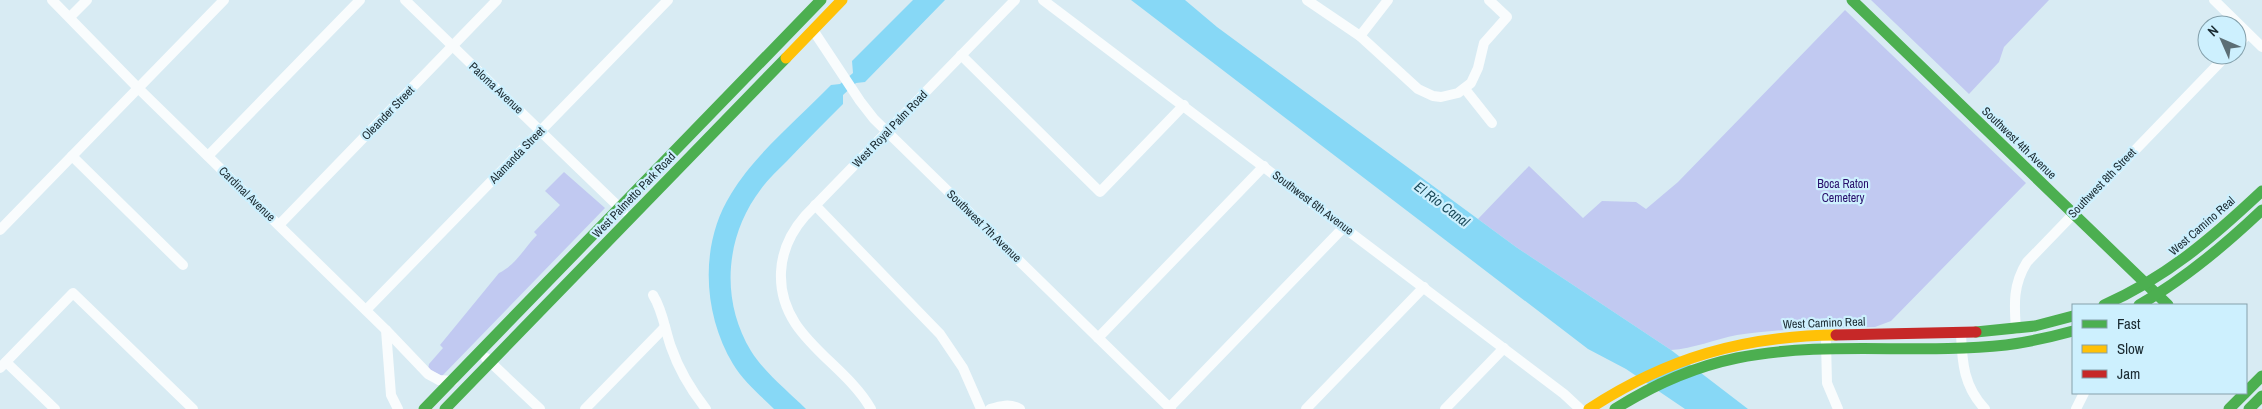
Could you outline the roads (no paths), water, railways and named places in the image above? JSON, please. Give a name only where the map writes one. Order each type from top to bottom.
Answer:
[{"type":"street","name":"Cardinal Avenue","points":[[52,0],[138,88],[366,310],[428,374],[439,380],[453,381]]},
{"type":"street","points":[[70,17],[87,0]]},
{"type":"street","points":[[0,230],[224,0]]},
{"type":"street","points":[[208,156],[360,0]]},
{"type":"street","name":"Paloma Avenue","points":[[404,0],[630,218]]},
{"type":"street","name":"Oleander Street","points":[[279,225],[498,0]]},
{"type":"street","name":"Alamanda Street","points":[[366,310],[668,0]]},
{"type":"street","name":"West Palmetto Park Road","points":[[424,409],[821,0]]},
{"type":"street","points":[[813,30],[810,20],[829,0]]},
{"type":"street","name":"West Palmetto Park Road","points":[[445,409],[842,0]]},
{"type":"street","name":"West Royal Palm Road","points":[[871,409],[854,386],[803,336],[794,322],[782,292],[782,268],[791,236],[815,205],[1015,0]]},
{"type":"street","name":"Southwest 6th Avenue","points":[[1043,0],[1504,348],[1568,397],[1580,409]]},
{"type":"street","points":[[1307,0],[1360,36],[1425,93],[1433,96],[1450,96],[1465,89],[1475,76],[1484,43],[1507,17],[1489,0]]},
{"type":"street","points":[[1360,36],[1388,0]]},
{"type":"street","name":"Southwest 4th Avenue","points":[[1852,0],[2167,304]]},
{"type":"street","points":[[2214,0],[2262,47]]},
{"type":"street","name":"Southwest 7th Avenue","points":[[813,30],[860,101],[887,132],[1170,408]]},
{"type":"street","points":[[961,55],[1100,192],[1184,105]]},
{"type":"street","name":"Southwest 8th Street","points":[[2016,330],[2014,301],[2019,276],[2033,255],[2217,65]]},
{"type":"street","points":[[1465,89],[1492,123]]},
{"type":"street","points":[[72,156],[183,265]]},
{"type":"street","points":[[1098,338],[1264,166]]},
{"type":"street","name":"West Camino Real","points":[[2106,304],[2147,285],[2170,271],[2205,244],[2262,191]]},
{"type":"street","points":[[815,205],[940,334],[963,368],[980,409]]},
{"type":"street","points":[[2141,304],[2190,275],[2217,253],[2262,210]]},
{"type":"street","points":[[1170,408],[1344,227]]},
{"type":"street","points":[[1306,409],[1424,288]]},
{"type":"street","points":[[55,409],[3,365],[73,293],[193,409]]},
{"type":"street","points":[[653,295],[659,304],[676,361],[706,409]]},
{"type":"street","name":"West Camino Real","points":[[1589,409],[1638,379],[1689,357],[1745,342],[1775,338],[2016,330],[2072,316]]},
{"type":"street","points":[[585,409],[665,327]]},
{"type":"street","points":[[386,330],[391,395],[398,409]]},
{"type":"street","points":[[1615,409],[1650,389],[1702,368],[1756,355],[1826,350],[1962,347],[2020,343],[2072,331]]},
{"type":"street","points":[[1961,333],[1966,379],[1974,395],[1985,409]]},
{"type":"street","points":[[1826,336],[1827,384],[1838,409]]},
{"type":"street","points":[[1445,409],[1504,348]]},
{"type":"street","points":[[480,353],[540,409]]},
{"type":"street","points":[[1634,397],[1634,386],[1638,379]]},
{"type":"street","points":[[2247,391],[2256,382]]},
{"type":"street","points":[[2076,409],[2084,394]]},
{"type":"street","points":[[2229,409],[2244,394]]},
{"type":"street","points":[[2249,409],[2262,396]]},
{"type":"street","points":[[990,409],[1005,405],[1020,409]]},
{"type":"water","points":[[913,0],[945,0],[865,82],[856,83],[843,95],[843,104],[764,185],[749,207],[740,227],[734,247],[731,268],[731,290],[734,311],[741,331],[751,351],[763,367],[806,409],[774,409],[752,388],[737,370],[723,344],[716,324],[711,302],[710,257],[714,235],[721,214],[741,179],[764,151],[831,85],[840,84],[853,73],[852,61]]},
{"type":"water","name":"El Rio Canal","points":[[1131,0],[1185,0],[1217,27],[1516,247],[1671,350],[1748,409],[1685,409],[1626,369],[1588,349]]},
{"type":"park label","name":"Boca Raton Cemetery","points":[[1843,191]]}]
